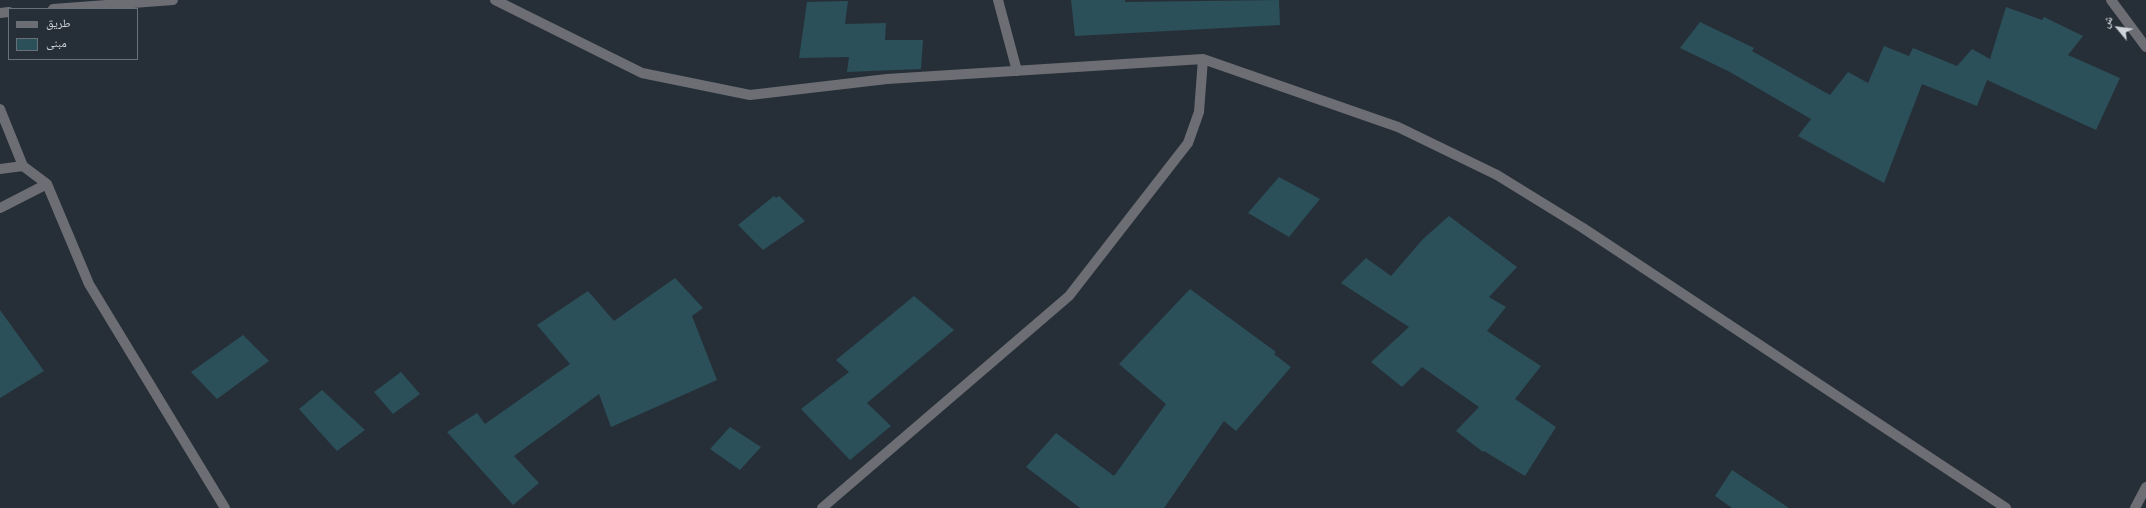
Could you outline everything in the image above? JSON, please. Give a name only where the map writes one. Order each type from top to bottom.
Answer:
[{"type":"street","points":[[66,8],[173,0]]},
{"type":"street","points":[[495,0],[642,73],[750,95],[887,79],[1203,59],[1398,127],[1496,175],[1583,228],[2006,508]]},
{"type":"street","points":[[998,0],[1016,71]]},
{"type":"street","points":[[2111,0],[2146,47]]},
{"type":"street","points":[[822,508],[1069,296],[1188,143],[1199,112],[1203,59]]},
{"type":"street","points":[[0,109],[23,166],[47,184],[89,284],[225,508]]},
{"type":"street","points":[[0,169],[23,166]]},
{"type":"street","points":[[0,208],[47,184]]},
{"type":"street","points":[[2135,508],[2146,487]]},
{"type":"building","points":[[1071,0],[1125,0],[1125,2],[1279,0],[1280,25],[1075,36]]},
{"type":"building","points":[[848,1],[845,24],[886,23],[885,40],[923,40],[921,69],[847,72],[849,57],[799,58],[807,2]]},
{"type":"building","points":[[2006,7],[2042,20],[2044,17],[2083,36],[2068,55],[2120,78],[2096,130],[1987,80],[1977,106],[1922,84],[1884,183],[1798,136],[1811,119],[1730,72],[1680,48],[1700,22],[1754,48],[1752,51],[1830,95],[1848,72],[1868,83],[1884,46],[1909,56],[1913,48],[1957,66],[1972,49],[1990,59]]},
{"type":"building","points":[[1279,177],[1320,199],[1289,237],[1248,213]]},
{"type":"building","points":[[774,196],[776,198],[779,196],[805,221],[763,250],[738,225]]},
{"type":"building","points":[[1449,216],[1517,267],[1489,297],[1506,307],[1487,331],[1541,366],[1515,399],[1556,427],[1525,476],[1484,451],[1483,452],[1456,431],[1479,407],[1422,367],[1402,387],[1371,362],[1409,327],[1341,283],[1366,258],[1391,276],[1423,239]]},
{"type":"building","points":[[675,278],[703,308],[692,316],[717,380],[611,427],[599,394],[514,456],[539,483],[513,505],[447,432],[477,413],[485,424],[570,364],[537,325],[588,291],[614,321]]},
{"type":"building","points":[[1190,289],[1276,352],[1274,354],[1291,367],[1236,431],[1224,421],[1164,508],[1080,508],[1026,467],[1056,433],[1114,476],[1166,404],[1119,364]]},
{"type":"building","points":[[914,296],[954,330],[867,403],[891,426],[850,460],[801,409],[849,372],[836,360]]},
{"type":"building","points":[[0,310],[44,371],[0,398]]},
{"type":"building","points":[[243,335],[269,361],[217,399],[191,372]]},
{"type":"building","points":[[401,372],[420,394],[393,414],[374,392]]},
{"type":"building","points":[[322,390],[365,430],[337,451],[299,409]]},
{"type":"building","points":[[730,427],[761,447],[740,470],[710,449]]},
{"type":"building","points":[[1732,470],[1789,508],[1732,508],[1715,496]]}]
